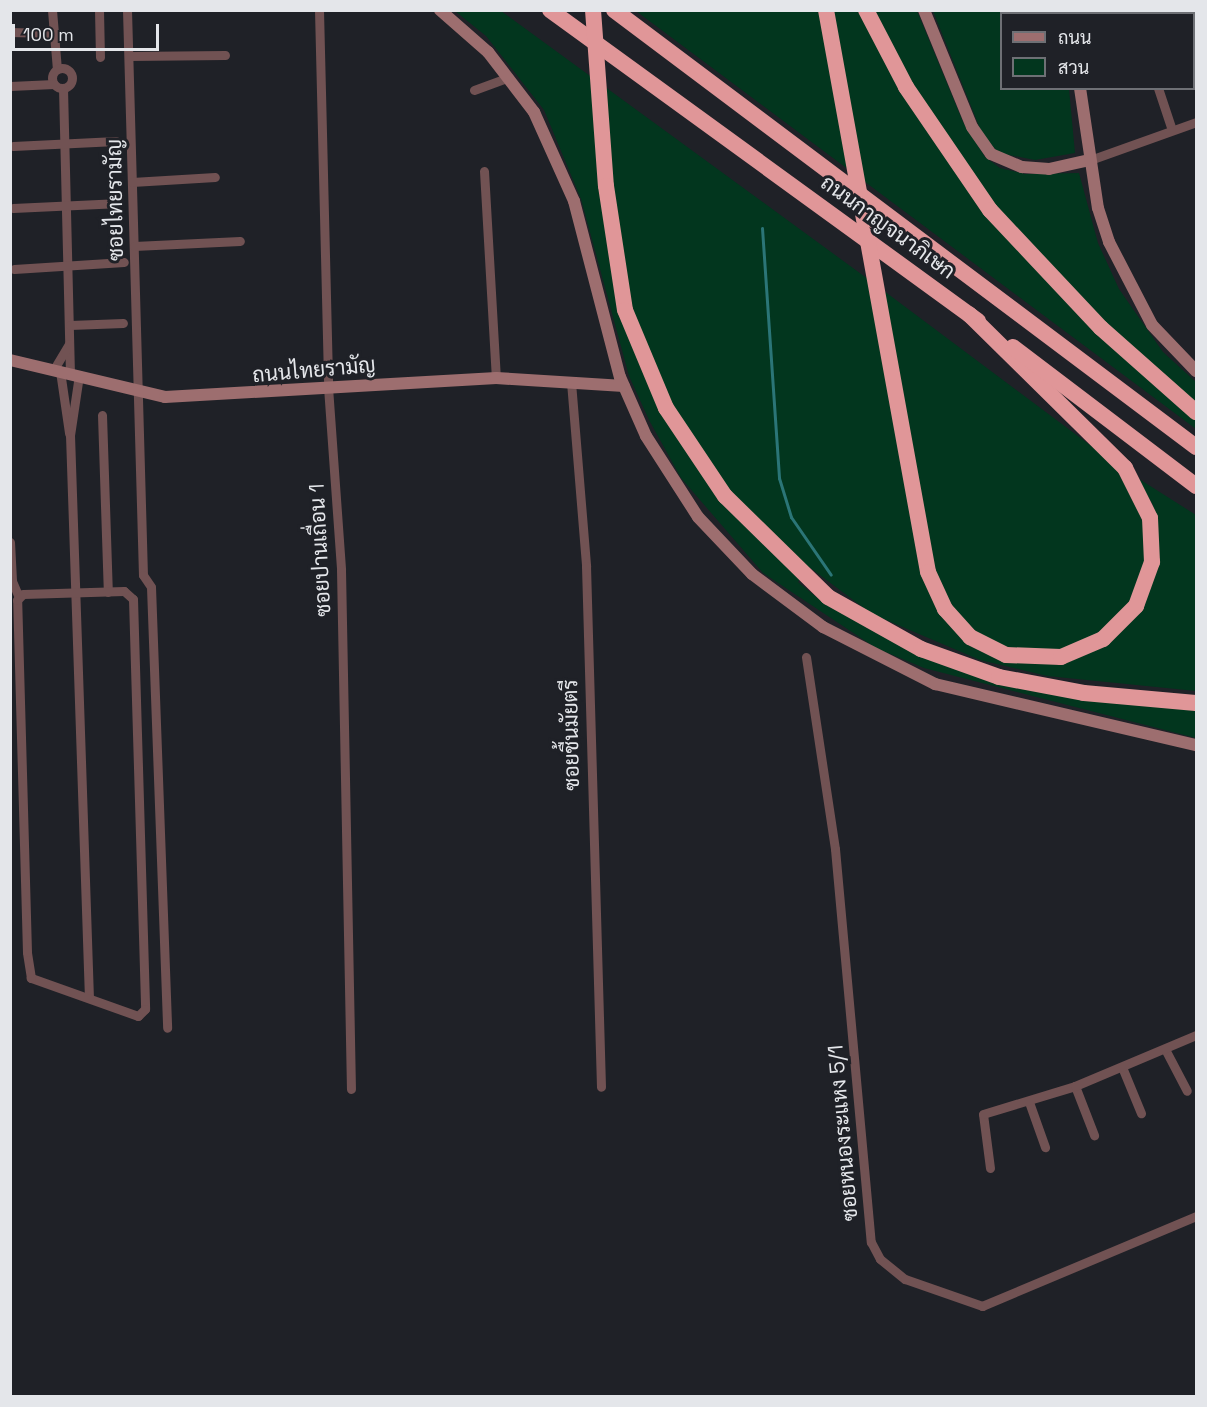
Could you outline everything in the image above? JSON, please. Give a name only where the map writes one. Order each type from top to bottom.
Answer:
[{"type":"highway","name":"ถนนกาญจนาภิเษก","points":[[550,10],[969,314],[1197,486]]},
{"type":"highway","points":[[593,10],[611,231],[625,310],[639,348],[701,467],[802,575],[828,597],[921,649],[999,677],[1084,693],[1197,703]]},
{"type":"highway","name":"ถนนกาญจนาภิเษก","points":[[614,10],[1197,447]]},
{"type":"highway","points":[[826,10],[921,541],[936,593],[970,636],[1006,655],[1040,660],[1083,650],[1103,639],[1136,606],[1148,581],[1150,518],[1137,484],[969,314]]},
{"type":"highway","points":[[866,10],[906,87],[990,210],[1101,328],[1197,412]]},
{"type":"main road","points":[[440,10],[509,77],[534,112],[570,192],[624,386],[659,460],[698,517],[752,574],[823,627],[935,684],[1197,745]]},
{"type":"main road","points":[[924,10],[972,127],[991,154],[1022,167],[1049,169],[1090,160]]},
{"type":"main road","points":[[1080,90],[1098,208],[1129,286],[1170,348],[1197,371]]},
{"type":"main road","name":"ถนนไทยรามัญ","points":[[10,360],[165,397],[496,378],[624,386]]},
{"type":"street","points":[[52,10],[68,204],[70,325],[66,372],[89,998]]},
{"type":"street","points":[[99,10],[100,57]]},
{"type":"street","name":"ซอยไทยรามัญ","points":[[128,10],[143,576],[152,598],[167,1028]]},
{"type":"street","name":"ซอยปานเถื่อน 1","points":[[319,10],[328,387],[341,570],[351,1089]]},
{"type":"street","points":[[10,32],[53,33]]},
{"type":"street","points":[[129,56],[225,55]]},
{"type":"street","points":[[10,87],[71,84],[72,74],[57,69]]},
{"type":"street","points":[[474,90],[509,77]]},
{"type":"street","points":[[1159,90],[1174,129]]},
{"type":"street","points":[[1164,90],[1174,129]]},
{"type":"street","points":[[1090,160],[1197,122]]},
{"type":"street","points":[[13,146],[116,141]]},
{"type":"street","points":[[484,171],[496,378]]},
{"type":"street","points":[[132,182],[215,177]]},
{"type":"street","points":[[13,208],[120,203]]},
{"type":"street","points":[[134,246],[240,242]]},
{"type":"street","points":[[14,269],[124,262]]},
{"type":"street","points":[[70,325],[123,323]]},
{"type":"street","points":[[69,344],[66,372],[70,435]]},
{"type":"street","name":"ซอยชื้นมัยตรี","points":[[571,382],[586,566],[601,1087]]},
{"type":"street","points":[[102,415],[108,592]]},
{"type":"street","points":[[10,542],[12,581],[18,596],[28,974],[131,1016],[145,1009],[133,599],[124,591],[18,596]]},
{"type":"street","name":"ซอยหนองระแหง 5/1","points":[[806,657],[835,849],[871,1242],[880,1259],[905,1279],[982,1306],[1197,1216]]},
{"type":"street","points":[[990,1168],[982,1114],[1029,1102],[1075,1086],[1197,1035]]},
{"type":"street","points":[[1165,1049],[1187,1091]]},
{"type":"street","points":[[1122,1067],[1141,1113]]},
{"type":"street","points":[[1075,1086],[1094,1135]]},
{"type":"street","points":[[1029,1102],[1045,1147]]},
{"type":"green space","points":[[455,11],[501,11],[868,279],[1102,454],[1126,479],[1156,531],[1153,505],[1136,477],[1196,515],[1196,691],[1047,676],[980,660],[872,614],[809,567],[798,582],[820,600],[948,665],[1196,706],[1196,738],[924,668],[876,648],[763,573],[681,478],[649,420],[629,376],[581,199],[544,110],[486,36]]},
{"type":"green space","points":[[636,11],[917,11],[963,122],[985,157],[1000,168],[1025,174],[1079,173],[1098,243],[1119,289],[1163,352],[1196,382],[1196,403],[1097,333],[1196,420],[1196,429]]},
{"type":"green space","points":[[933,11],[1056,11],[1000,12],[1000,90],[1069,90],[1075,153],[1035,160],[999,153],[983,136]]},
{"type":"waterway","points":[[762,228],[779,478],[791,517],[831,575]]}]
